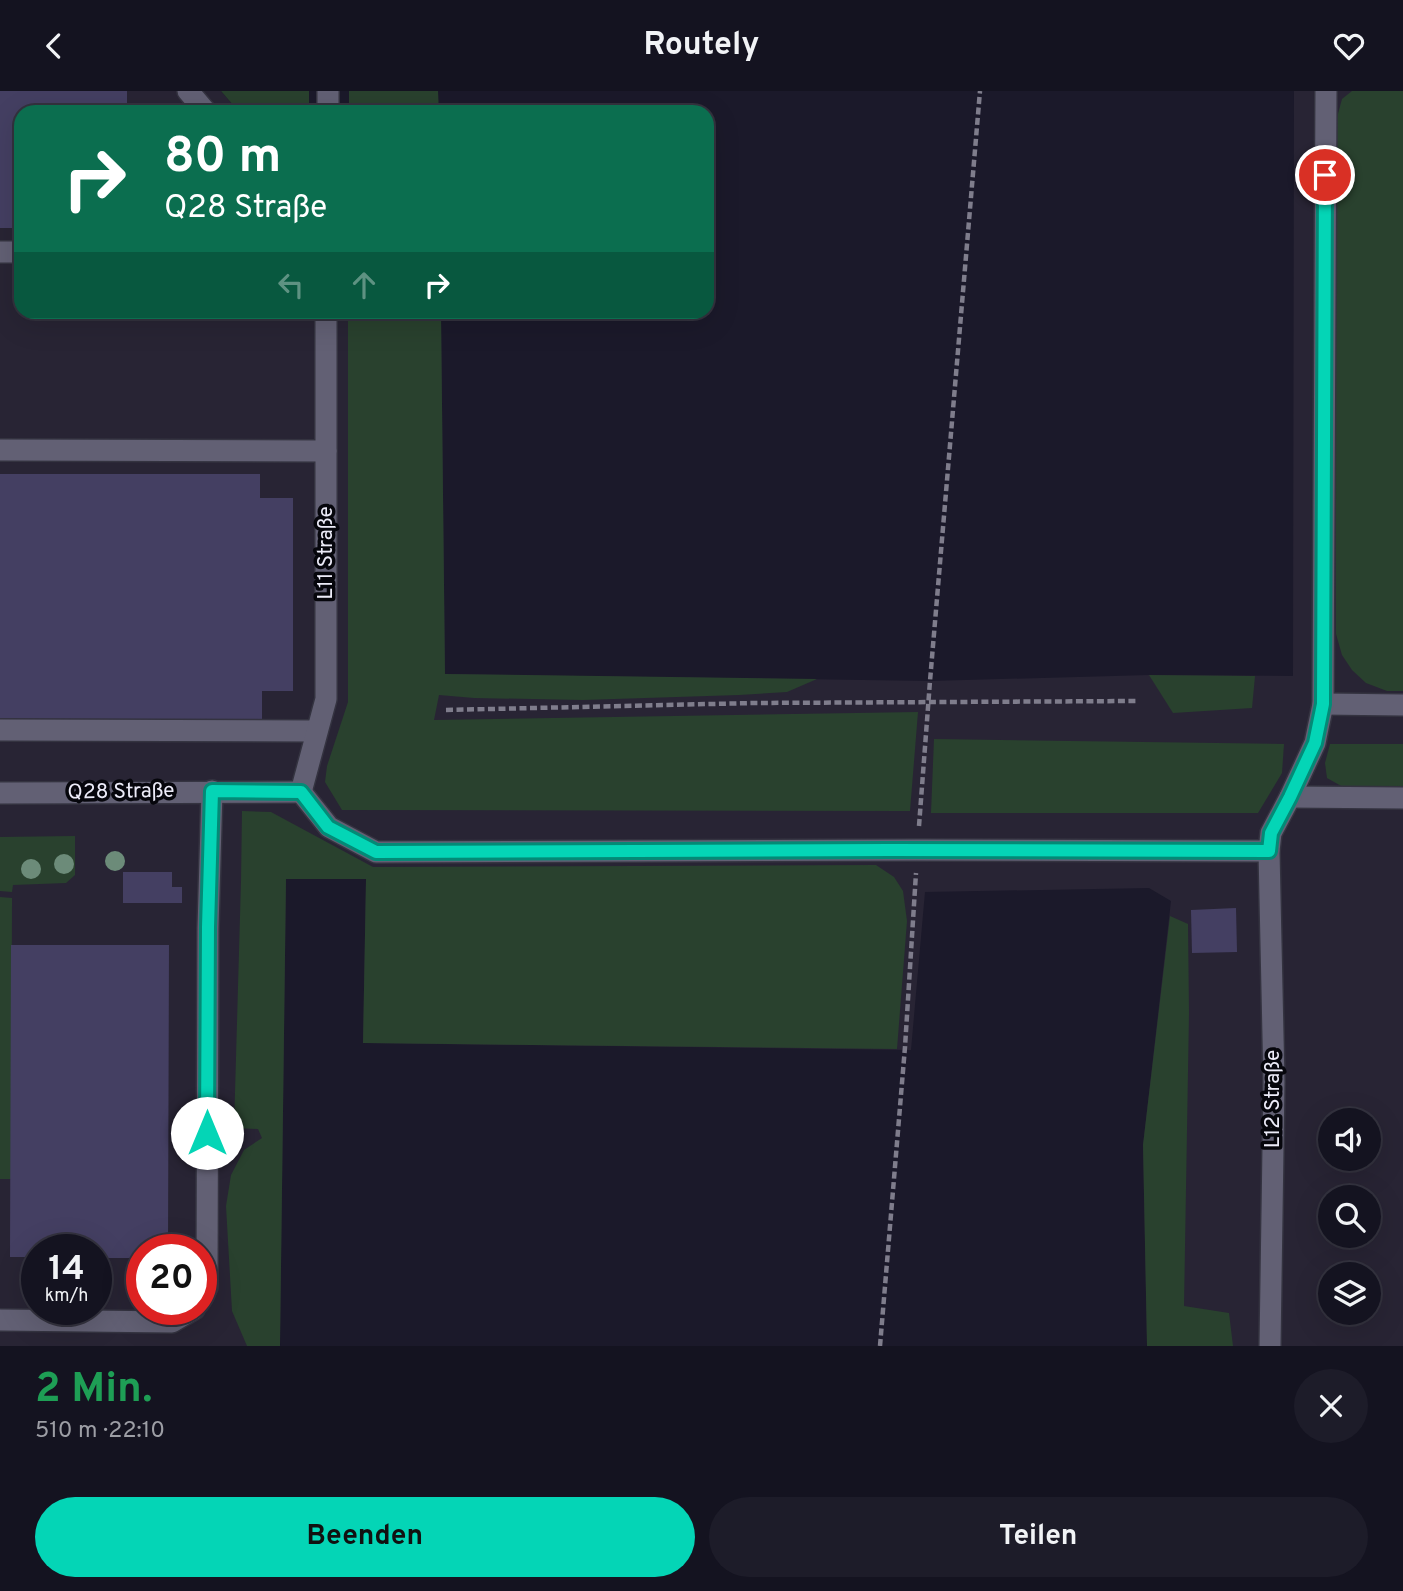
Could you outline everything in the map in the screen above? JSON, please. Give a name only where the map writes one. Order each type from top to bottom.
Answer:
[{"type":"street","points":[[188,91],[200,105]]},
{"type":"street","name":"L12 Straße","points":[[1270,1346],[1274,1082],[1269,851],[1271,833],[1315,743],[1323,704],[1325,91]]},
{"type":"street","name":"L11 Straße","points":[[301,792],[326,699],[326,319]]},
{"type":"street","points":[[0,450],[326,451]]},
{"type":"street","points":[[1323,704],[1403,705]]},
{"type":"street","points":[[0,730],[317,731]]},
{"type":"street","points":[[207,1234],[208,927],[212,791]]},
{"type":"street","points":[[301,792],[328,827],[376,852],[1269,851]]},
{"type":"street","name":"Q28 Straße","points":[[0,793],[301,792]]},
{"type":"street","points":[[1290,797],[1403,798]]},
{"type":"street","points":[[0,1320],[126,1321]]},
{"type":"path","points":[[880,1346],[905,1047],[931,667],[980,91]]},
{"type":"path","points":[[446,710],[929,701],[1138,701]]},
{"type":"shaded area","points":[[0,91],[221,91],[233,105],[14,105],[14,319],[441,319],[445,674],[930,681],[1149,675],[1293,676],[1294,91],[1403,91],[1403,1346],[1147,1346],[1143,1145],[1171,901],[1149,888],[925,892],[911,1050],[363,1043],[366,878],[286,879],[280,1346],[0,1346]]},
{"type":"green space","points":[[221,91],[309,91],[309,105],[233,105]]},
{"type":"green space","points":[[349,91],[438,91],[439,105],[349,105]]},
{"type":"green space","points":[[1352,91],[1403,91],[1403,691],[1387,691],[1366,683],[1352,670],[1342,655],[1336,634],[1336,121],[1342,99]]},
{"type":"green space","points":[[348,319],[441,319],[445,674],[817,679],[787,692],[739,695],[583,700],[439,695],[434,720],[918,712],[910,811],[342,810],[325,782],[327,766],[348,702]]},
{"type":"green space","points":[[1149,675],[1255,676],[1252,708],[1173,713]]},
{"type":"green space","points":[[934,739],[1284,744],[1282,773],[1258,813],[931,813]]},
{"type":"green space","points":[[1330,744],[1403,744],[1403,788],[1343,787],[1327,778],[1325,763]]},
{"type":"green space","points":[[242,811],[271,812],[373,867],[876,865],[894,877],[903,891],[907,921],[897,1049],[363,1043],[366,879],[286,879],[280,1346],[247,1346],[232,1311],[226,1206],[231,1175],[244,1150],[262,1138],[258,1129],[234,1128]]},
{"type":"green space","points":[[75,836],[75,875],[66,883],[13,885],[12,892],[0,891],[0,837]]},
{"type":"green space","points":[[0,897],[12,898],[11,1179],[0,1179]]},
{"type":"green space","points":[[1170,916],[1188,924],[1184,1306],[1229,1313],[1233,1346],[1147,1346],[1143,1145]]},
{"type":"building","points":[[0,91],[127,91],[127,105],[14,105],[14,228],[0,228]]},
{"type":"building","points":[[0,474],[260,474],[260,498],[293,498],[293,691],[262,691],[262,720],[0,719]]},
{"type":"building","points":[[123,872],[172,872],[172,887],[182,887],[182,903],[123,903]]},
{"type":"building","points":[[1236,908],[1237,952],[1192,953],[1191,910]]},
{"type":"building","points":[[11,945],[169,945],[168,1234],[126,1234],[126,1258],[112,1258],[112,1234],[21,1234],[21,1257],[10,1257]]},
{"type":"route","points":[[207,1133],[212,791],[301,792],[328,827],[376,852],[1269,851],[1271,833],[1315,743],[1323,704],[1325,175]]}]
